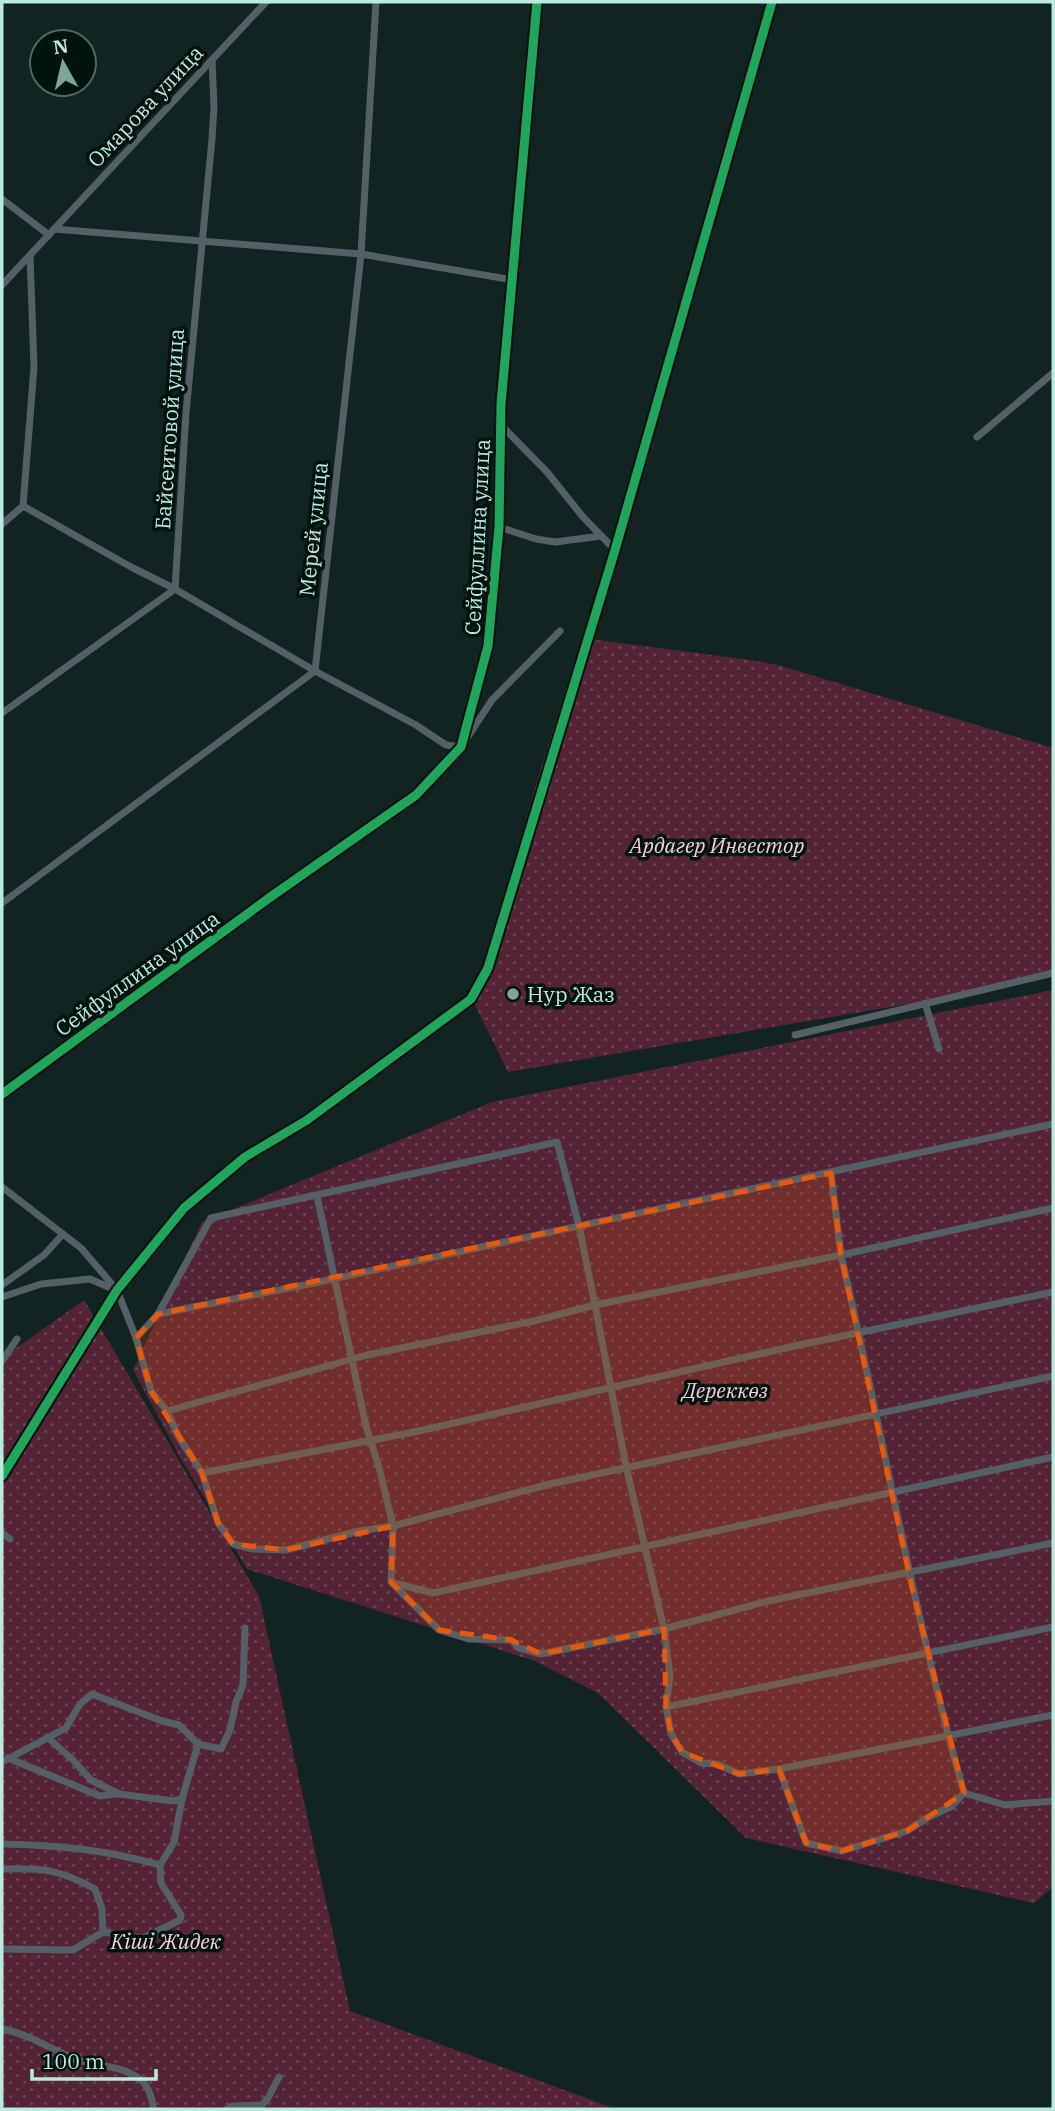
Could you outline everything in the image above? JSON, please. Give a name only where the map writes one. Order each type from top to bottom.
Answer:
[{"type":"street","name":"Омарова улица","points":[[2,285],[267,2]]},
{"type":"street","name":"Мерей улица","points":[[315,671],[361,254],[376,2]]},
{"type":"street","name":"Сейфуллина улица","points":[[2,1094],[269,898],[416,795],[461,747],[488,646],[499,527],[501,425],[537,2]]},
{"type":"street","points":[[2,1476],[117,1290],[184,1209],[246,1157],[307,1120],[471,999],[488,968],[615,550],[772,2]]},
{"type":"street","name":"Байсеитовой улица","points":[[175,589],[186,413],[214,106],[212,61]]},
{"type":"street","points":[[2,199],[51,232],[203,240],[361,254],[513,280]]},
{"type":"street","points":[[2,524],[23,506],[34,366],[30,255]]},
{"type":"street","points":[[977,437],[1053,373]]},
{"type":"street","points":[[501,425],[547,471],[583,517],[615,550]]},
{"type":"street","points":[[23,506],[416,725],[446,745],[461,747],[492,700],[559,631]]},
{"type":"street","points":[[499,527],[555,542],[601,536]]},
{"type":"street","points":[[2,713],[175,589]]},
{"type":"street","points":[[2,902],[315,671]]},
{"type":"street","points":[[795,1035],[1053,973]]},
{"type":"street","points":[[925,1003],[939,1049]]},
{"type":"street","points":[[158,1314],[335,1279],[1053,1124]]},
{"type":"street","points":[[136,1338],[158,1314],[211,1218],[557,1142],[579,1226],[626,1466],[664,1629],[670,1676],[666,1707],[671,1734],[682,1752],[701,1763],[717,1764],[739,1774],[779,1769],[1053,1715]]},
{"type":"street","points":[[831,1173],[841,1255],[877,1412],[909,1572],[964,1793]]},
{"type":"street","points":[[2,1186],[80,1248],[117,1290],[136,1338],[151,1391],[167,1411],[178,1436],[202,1473],[218,1524],[233,1544],[253,1549],[286,1550],[359,1531],[393,1526],[626,1466],[1053,1376]]},
{"type":"street","points":[[317,1196],[352,1359],[393,1526],[391,1582],[439,1630],[468,1639],[512,1640],[519,1648],[541,1654],[664,1629],[768,1601],[1053,1543]]},
{"type":"street","points":[[167,1411],[352,1359],[1053,1208]]},
{"type":"street","points":[[2,1285],[44,1255],[63,1234]]},
{"type":"street","points":[[2,1297],[41,1284],[90,1279],[117,1290]]},
{"type":"street","points":[[202,1473],[371,1440],[1053,1292]]},
{"type":"street","points":[[2,1361],[17,1339]]},
{"type":"street","points":[[391,1582],[433,1593],[1053,1457]]},
{"type":"street","points":[[2,1533],[10,1539]]},
{"type":"street","points":[[666,1707],[1053,1627]]},
{"type":"street","points":[[5,1760],[66,1728],[80,1704],[92,1694],[179,1725],[198,1744],[220,1749],[230,1730],[243,1685],[245,1628]]},
{"type":"street","points":[[47,1737],[73,1759],[91,1780],[118,1794]]},
{"type":"street","points":[[2,1949],[73,1950],[103,1932],[143,1938],[180,1920],[181,1915],[161,1883],[160,1864],[174,1842],[182,1799],[198,1744]]},
{"type":"street","points":[[5,1760],[100,1796],[118,1794],[173,1801],[182,1799]]},
{"type":"street","points":[[779,1769],[806,1843],[842,1851],[907,1831],[952,1806],[964,1793]]},
{"type":"street","points":[[964,1793],[1005,1805],[1053,1801]]},
{"type":"street","points":[[2,1844],[58,1845],[116,1853],[160,1864]]},
{"type":"street","points":[[2,1869],[34,1868],[68,1874],[95,1888],[102,1909],[103,1932]]},
{"type":"street","points":[[2,2029],[25,2034],[79,2060],[114,2067],[142,2080],[153,2101],[153,2109]]},
{"type":"street","points":[[227,2109],[233,2106],[262,2105],[279,2077]]},
{"type":"highlighted area","points":[[831,1173],[841,1255],[912,1588],[964,1793],[907,1831],[842,1851],[806,1843],[779,1769],[739,1774],[682,1752],[671,1734],[666,1707],[664,1629],[541,1654],[511,1640],[439,1630],[391,1582],[393,1526],[286,1550],[233,1544],[218,1523],[202,1473],[151,1391],[136,1338],[158,1314]]},
{"type":"green space","name":"Ардагер Инвестор","points":[[582,638],[778,665],[1053,748],[1053,974],[955,996],[508,1072],[474,1003],[538,778]]},
{"type":"green space","name":"Дереккөз","points":[[1053,990],[1053,1887],[1034,1903],[746,1838],[598,1693],[535,1661],[247,1569],[181,1459],[133,1370],[202,1222],[492,1102]]},
{"type":"green space","name":"Кіші Жидек","points":[[84,1300],[259,1596],[350,2011],[616,2109],[2,2109],[2,1358]]},
{"type":"cycle path","points":[[2,1094],[269,898],[416,795],[461,747],[488,646],[499,527],[501,404],[537,2]]},
{"type":"cycle path","points":[[2,1476],[117,1290],[184,1208],[245,1157],[307,1120],[471,999],[488,968],[615,550],[772,2]]},
{"type":"place","name":"Нур Жаз","points":[[513,994]]}]
